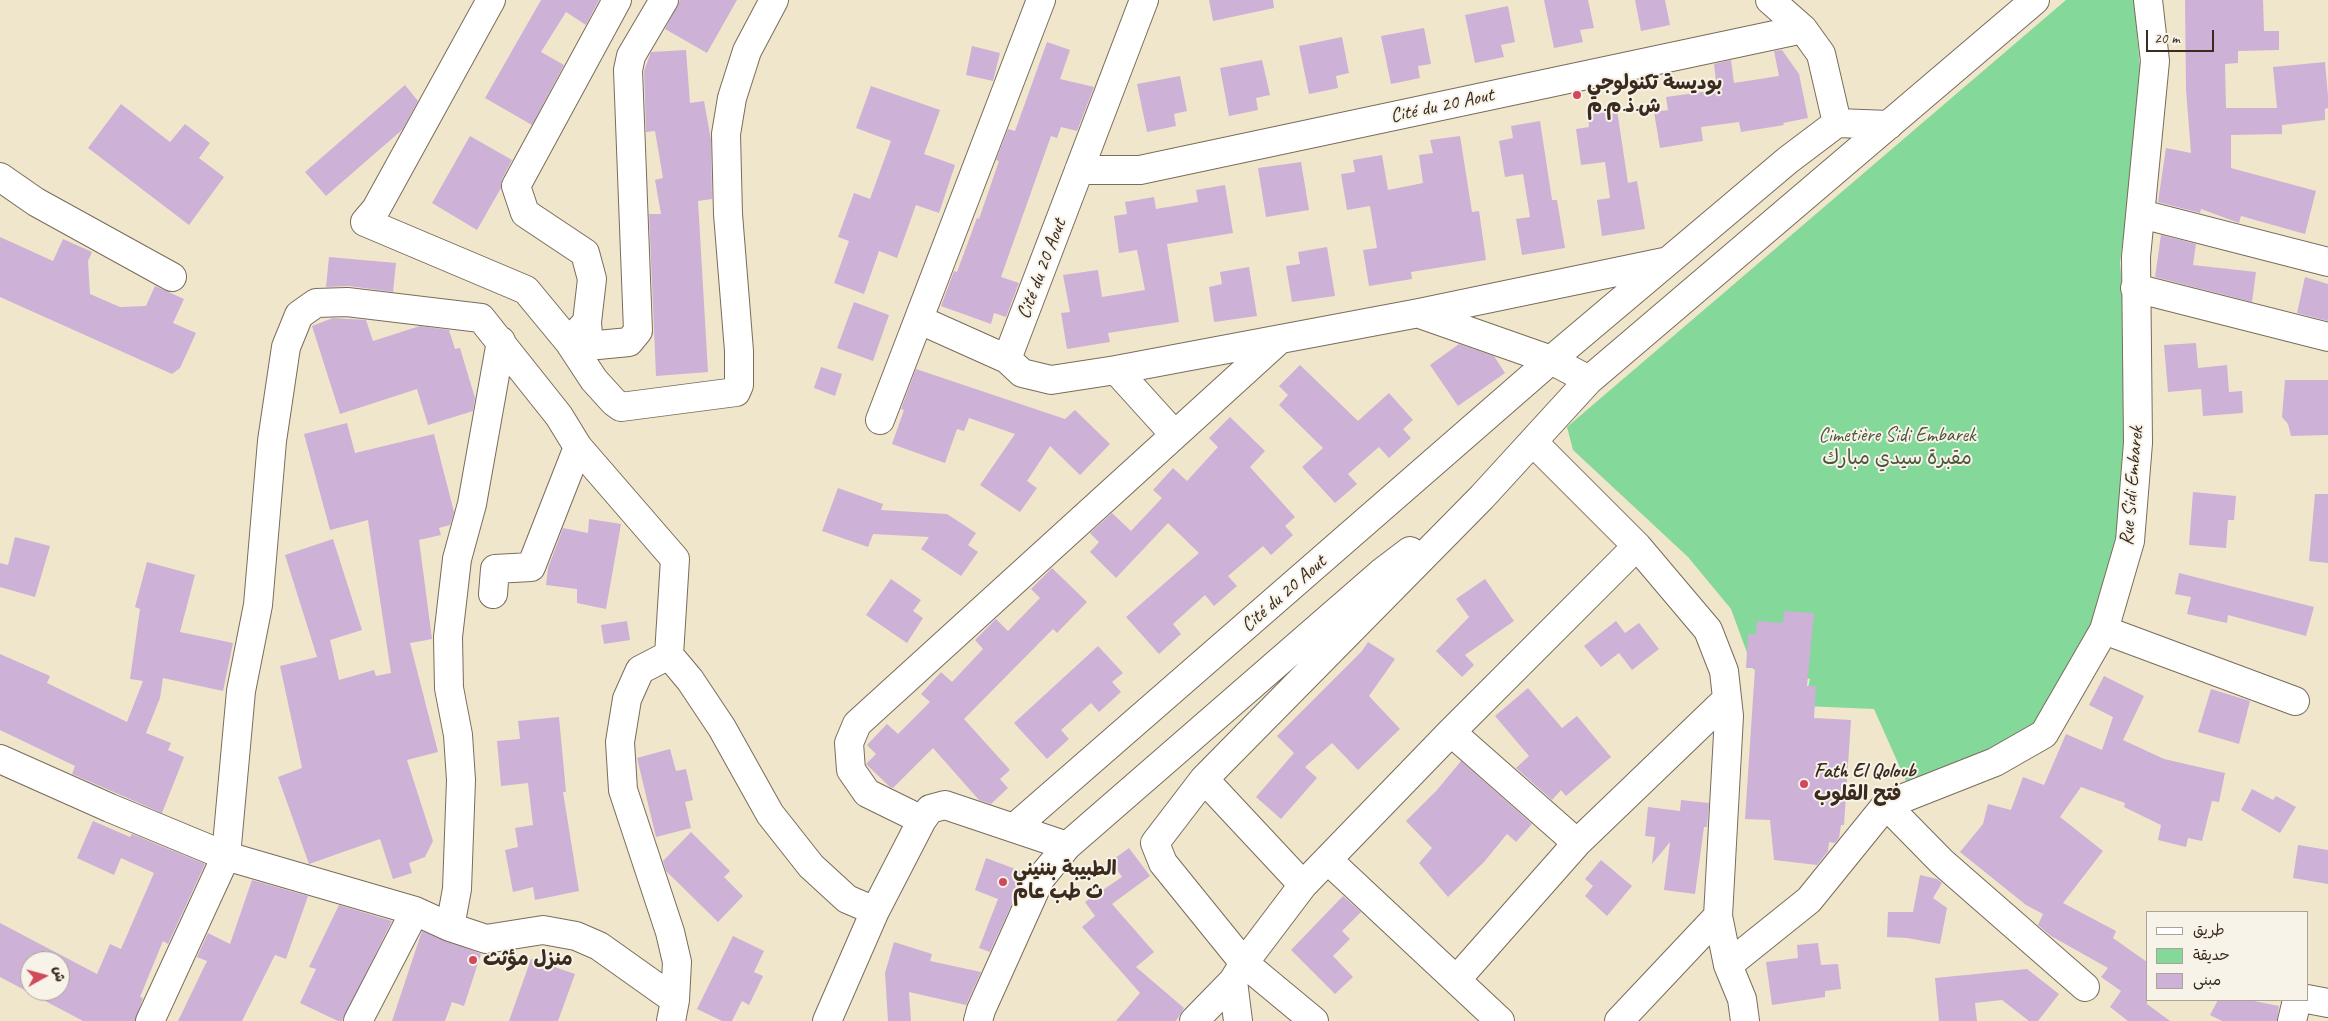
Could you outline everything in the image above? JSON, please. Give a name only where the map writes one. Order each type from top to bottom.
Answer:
[{"type":"street","points":[[491,0],[376,209],[366,222],[526,290],[578,332],[588,336],[592,342],[598,345],[630,342],[638,331],[628,70],[632,56],[664,0]]},
{"type":"street","points":[[617,0],[516,186],[525,212],[586,252],[592,279],[578,332],[594,380],[621,407],[736,392],[739,385],[739,351],[728,214],[726,134],[732,98],[747,51],[774,0]]},
{"type":"street","points":[[880,420],[920,320],[1041,0]]},
{"type":"street","name":"Cité du 20 Aout","points":[[1144,0],[1007,359],[1022,373],[1051,380],[1116,370],[1278,341],[1668,262]]},
{"type":"street","points":[[1770,0],[1803,29],[1821,54],[1837,123],[1889,125]]},
{"type":"street","points":[[1314,1021],[1238,972],[1163,863],[1155,843],[1204,779],[1482,497],[1589,380],[2035,0]]},
{"type":"street","name":"Rue Sidi Embarek","points":[[1728,965],[1809,900],[1886,805],[1995,762],[2044,734],[2104,630],[2130,541],[2138,443],[2135,288],[2140,214],[2155,61],[2148,0]]},
{"type":"street","name":"Cité du 20 Aout","points":[[1080,170],[1140,170],[1803,29]]},
{"type":"street","name":"Cité du 20 Aout","points":[[1015,827],[1551,360],[1788,160],[1837,123]]},
{"type":"street","points":[[0,177],[36,202],[172,277]]},
{"type":"street","points":[[2140,214],[2328,262]]},
{"type":"street","points":[[2135,288],[2328,338]]},
{"type":"street","points":[[150,1021],[226,856],[241,692],[258,606],[272,440],[286,347],[299,316],[316,303],[347,302],[481,318],[559,416],[578,447],[675,559],[669,655],[690,680],[722,728],[770,814],[811,866],[847,900],[875,911]]},
{"type":"street","points":[[1419,313],[1551,360],[1589,380]]},
{"type":"street","points":[[920,320],[1007,359]]},
{"type":"street","points":[[450,927],[457,888],[462,780],[458,735],[449,688],[448,636],[457,559],[472,504],[493,373],[501,341]]},
{"type":"street","points":[[922,820],[867,792],[850,770],[850,743],[857,724],[1278,341]]},
{"type":"street","points":[[1116,370],[1174,434]]},
{"type":"street","points":[[1533,442],[1637,546],[1708,630],[1724,671],[1729,716],[1718,916],[1728,965],[1742,999],[1745,1021]]},
{"type":"street","points":[[493,594],[495,569],[531,567],[578,447]]},
{"type":"street","points":[[978,1021],[981,1010],[1040,879],[1067,846],[1381,573],[1482,497]]},
{"type":"street","points":[[1194,1021],[1238,972],[1303,885],[1329,861],[1451,732],[1637,546]]},
{"type":"street","points":[[2104,630],[2295,702]]},
{"type":"street","points":[[669,655],[640,670],[628,699],[620,742],[623,790],[670,932],[677,962],[673,1010]]},
{"type":"street","points":[[1457,979],[1577,843],[1727,699]]},
{"type":"street","points":[[1451,732],[1577,843]]},
{"type":"street","points":[[0,759],[87,798],[226,856],[415,911],[450,927],[486,939],[543,930],[576,936],[599,946],[673,1010]]},
{"type":"street","points":[[1204,779],[1303,885]]},
{"type":"street","points":[[827,1021],[875,911],[922,820],[930,809],[944,805],[1015,827],[1067,846]]},
{"type":"street","points":[[1886,805],[1942,862],[2085,987]]},
{"type":"street","points":[[1329,861],[1500,1021]]},
{"type":"street","points":[[358,1021],[415,911]]},
{"type":"street","points":[[1619,1021],[1718,916]]},
{"type":"street","points":[[1238,972],[1238,1021]]},
{"type":"street","points":[[2308,999],[2328,1003]]},
{"type":"street","points":[[2292,1021],[2297,1001]]},
{"type":"green space","name":"Cimetière Sidi Embarek مقبرة سيدي مبارك","points":[[2066,0],[2134,0],[2142,91],[2120,263],[2127,338],[2127,532],[2110,585],[2061,689],[2029,730],[1971,762],[1906,781],[1874,709],[1804,706],[1810,679],[1753,669],[1731,609],[1688,557],[1573,450],[1567,427]]},
{"type":"building","points":[[541,0],[599,0],[586,25],[566,12],[541,52],[564,65],[532,125],[485,98]]},
{"type":"building","points":[[680,0],[737,0],[707,53],[665,29]]},
{"type":"building","points":[[1209,0],[1273,0],[1274,8],[1213,21]]},
{"type":"building","points":[[1544,0],[1588,0],[1594,28],[1580,30],[1583,42],[1554,48]]},
{"type":"building","points":[[1635,0],[1665,0],[1670,25],[1641,31]]},
{"type":"building","points":[[2185,0],[2263,0],[2264,31],[2279,31],[2279,50],[2238,51],[2238,63],[2225,64],[2226,108],[2277,108],[2273,67],[2325,62],[2328,108],[2325,109],[2325,120],[2282,125],[2282,134],[2231,135],[2231,168],[2316,191],[2305,234],[2241,216],[2239,223],[2201,209],[2200,213],[2158,202],[2166,148],[2191,153],[2186,89]]},
{"type":"building","points":[[1508,6],[1515,42],[1501,45],[1504,57],[1475,63],[1465,15]]},
{"type":"building","points":[[1424,28],[1431,64],[1418,66],[1420,78],[1391,84],[1381,36]]},
{"type":"building","points":[[1342,37],[1349,73],[1336,76],[1338,88],[1309,94],[1299,46]]},
{"type":"building","points":[[1047,42],[1070,50],[1060,79],[1094,87],[1077,131],[1061,127],[1057,138],[1051,136],[1001,277],[1019,283],[1006,317],[994,313],[991,324],[941,306],[954,271],[957,272],[977,218],[979,219],[999,161],[996,160],[1008,129],[1015,131]]},
{"type":"building","points":[[972,46],[1000,53],[993,81],[966,75]]},
{"type":"building","points":[[686,50],[690,103],[704,101],[711,140],[712,199],[698,201],[708,372],[656,376],[649,214],[661,214],[655,180],[663,178],[655,131],[646,132],[644,71],[651,52]]},
{"type":"building","points":[[1782,50],[1799,74],[1808,118],[1783,123],[1784,125],[1741,132],[1739,122],[1701,127],[1703,141],[1660,148],[1654,112],[1668,110],[1666,97],[1717,90],[1714,64],[1731,60],[1734,83],[1779,76],[1774,51]]},
{"type":"building","points":[[1262,60],[1270,95],[1256,98],[1258,110],[1229,116],[1220,68]]},
{"type":"building","points":[[1180,76],[1187,111],[1174,114],[1176,126],[1147,132],[1137,84]]},
{"type":"building","points":[[405,85],[418,101],[402,130],[326,196],[305,172]]},
{"type":"building","points":[[871,86],[940,110],[924,154],[955,165],[939,213],[916,205],[897,258],[879,251],[864,294],[834,283],[849,241],[838,237],[854,193],[870,199],[891,141],[856,128]]},
{"type":"building","points":[[121,104],[170,142],[185,124],[210,143],[199,158],[224,177],[189,225],[88,148]]},
{"type":"building","points":[[1617,110],[1628,183],[1637,181],[1645,229],[1602,236],[1597,200],[1610,198],[1605,162],[1581,165],[1576,129],[1589,127],[1588,115]]},
{"type":"building","points":[[1540,121],[1552,200],[1557,200],[1565,248],[1522,255],[1516,219],[1530,217],[1523,174],[1505,177],[1499,141],[1513,138],[1511,126]]},
{"type":"building","points":[[470,136],[512,160],[502,179],[501,188],[477,230],[432,203]]},
{"type":"building","points":[[1460,136],[1472,212],[1479,211],[1486,260],[1411,272],[1412,279],[1369,286],[1363,250],[1377,248],[1370,206],[1347,210],[1341,174],[1355,172],[1353,160],[1382,155],[1388,190],[1423,183],[1419,155],[1433,153],[1430,140]]},
{"type":"building","points":[[1301,162],[1309,210],[1266,217],[1258,168]]},
{"type":"building","points":[[1225,185],[1233,233],[1167,244],[1179,322],[1108,333],[1110,342],[1067,349],[1061,313],[1070,312],[1063,275],[1098,270],[1102,297],[1145,290],[1137,250],[1119,253],[1114,216],[1127,214],[1125,202],[1154,197],[1156,209],[1198,202],[1196,190]]},
{"type":"building","points":[[2161,235],[2196,244],[2193,265],[2256,272],[2252,302],[2155,277]]},
{"type":"building","points":[[0,237],[53,261],[63,239],[92,252],[88,261],[90,294],[120,307],[146,306],[155,286],[184,299],[173,323],[196,333],[180,368],[172,374],[0,297]]},
{"type":"building","points":[[1327,247],[1335,296],[1292,302],[1286,266],[1300,264],[1298,252]]},
{"type":"building","points":[[329,257],[396,263],[393,292],[349,286],[326,287]]},
{"type":"building","points":[[1249,267],[1257,316],[1214,322],[1209,287],[1222,284],[1220,272]]},
{"type":"building","points":[[2305,277],[2328,284],[2328,321],[2297,313]]},
{"type":"building","points":[[854,302],[889,315],[873,361],[837,348]]},
{"type":"building","points":[[333,318],[366,320],[373,341],[420,326],[449,330],[455,349],[460,348],[475,398],[473,411],[428,425],[417,389],[340,414],[312,326]]},
{"type":"building","points":[[2196,343],[2198,368],[2227,365],[2229,392],[2242,391],[2243,413],[2203,416],[2201,389],[2168,392],[2164,345]]},
{"type":"building","points":[[1459,344],[1494,356],[1505,373],[1458,406],[1430,365]]},
{"type":"building","points":[[1300,365],[1358,421],[1389,393],[1413,420],[1403,429],[1411,438],[1389,458],[1379,447],[1348,474],[1357,484],[1335,503],[1302,467],[1323,448],[1279,405],[1288,395],[1279,386]]},
{"type":"building","points":[[821,367],[842,374],[835,396],[814,388]]},
{"type":"building","points":[[916,369],[1065,419],[1075,410],[1110,444],[1080,475],[1050,446],[1027,481],[1037,488],[1020,512],[980,485],[1015,434],[969,418],[964,431],[957,429],[945,463],[892,444],[904,410],[901,409]]},
{"type":"building","points":[[2285,380],[2328,380],[2328,435],[2291,436],[2288,424],[2282,417]]},
{"type":"building","points":[[1230,417],[1265,451],[1250,467],[1295,517],[1285,526],[1293,535],[1271,555],[1263,546],[1228,576],[1237,586],[1214,606],[1205,595],[1173,624],[1181,634],[1159,654],[1126,617],[1199,553],[1168,523],[1116,578],[1090,552],[1099,542],[1090,533],[1112,513],[1131,531],[1162,498],[1153,490],[1173,468],[1187,481],[1218,447],[1209,438]]},
{"type":"building","points":[[347,423],[355,453],[434,434],[454,512],[450,525],[439,528],[441,535],[419,540],[432,639],[410,643],[438,752],[407,760],[433,841],[425,857],[409,863],[412,873],[393,879],[380,839],[309,864],[278,777],[302,768],[280,666],[317,657],[285,555],[333,539],[362,630],[330,640],[339,680],[374,670],[376,676],[391,673],[368,520],[330,530],[304,434]]},
{"type":"building","points":[[838,488],[883,504],[881,510],[947,514],[976,533],[968,545],[978,552],[961,576],[921,549],[929,537],[873,534],[868,547],[822,531]]},
{"type":"building","points":[[2193,492],[2236,496],[2234,520],[2228,520],[2226,548],[2189,545]]},
{"type":"building","points":[[2315,494],[2328,494],[2328,563],[2309,561]]},
{"type":"building","points":[[589,519],[621,524],[606,609],[577,603],[577,589],[546,585],[548,568],[563,528],[588,533]]},
{"type":"building","points":[[15,537],[50,546],[35,597],[0,587],[0,563],[8,565]]},
{"type":"building","points":[[147,562],[195,575],[180,632],[233,643],[223,691],[163,678],[160,698],[146,733],[171,743],[168,750],[184,757],[162,813],[72,774],[75,766],[0,730],[0,654],[50,676],[47,683],[127,722],[143,681],[130,679],[140,609],[135,607]]},
{"type":"building","points":[[1052,568],[1087,602],[1057,633],[1053,629],[964,719],[1010,770],[1000,779],[1008,788],[991,804],[979,800],[933,748],[893,788],[890,787],[866,764],[876,754],[867,745],[887,724],[898,734],[930,702],[921,694],[941,672],[952,682],[983,649],[975,640],[996,619],[1008,631],[1040,598],[1031,589]]},
{"type":"building","points":[[2179,573],[2314,607],[2306,636],[2228,615],[2227,623],[2187,614],[2191,597],[2175,594]]},
{"type":"building","points":[[891,579],[921,600],[913,611],[923,618],[907,643],[866,615]]},
{"type":"building","points":[[1485,579],[1514,621],[1465,655],[1474,665],[1462,677],[1436,651],[1469,617],[1456,599]]},
{"type":"building","points":[[1784,611],[1814,613],[1807,686],[1816,686],[1814,718],[1851,720],[1844,825],[1841,825],[1839,838],[1835,843],[1829,842],[1828,851],[1817,865],[1774,860],[1770,820],[1745,819],[1755,668],[1746,668],[1748,634],[1756,634],[1757,621],[1783,623]]},
{"type":"building","points":[[627,621],[630,640],[604,644],[601,625]]},
{"type":"building","points":[[1616,621],[1625,633],[1639,623],[1659,649],[1632,670],[1619,653],[1601,667],[1584,646]]},
{"type":"building","points":[[1368,642],[1395,659],[1369,696],[1400,729],[1358,770],[1332,743],[1305,767],[1317,778],[1281,819],[1256,797],[1294,753],[1277,736],[1362,651]]},
{"type":"building","points":[[1098,646],[1123,673],[1112,682],[1121,692],[1099,712],[1091,703],[1061,730],[1069,739],[1047,759],[1014,723]]},
{"type":"building","points":[[2104,676],[2144,696],[2123,740],[2164,759],[2225,773],[2219,802],[2212,801],[2202,841],[2188,838],[2186,847],[2158,840],[2161,825],[2124,807],[2125,803],[2081,787],[2060,817],[2103,851],[2063,903],[2116,931],[2113,938],[2146,961],[2147,1004],[2170,1021],[2128,1021],[2110,1007],[2121,991],[2101,977],[2108,968],[2051,936],[2038,925],[2043,914],[2026,905],[1960,852],[1983,824],[1988,804],[2011,810],[2023,777],[2044,785],[2066,734],[2102,750],[2113,717],[2089,705]]},
{"type":"building","points":[[1528,688],[1562,728],[1577,716],[1611,757],[1566,796],[1561,790],[1552,800],[1516,768],[1529,756],[1495,716]]},
{"type":"building","points":[[2211,689],[2250,701],[2239,744],[2198,732]]},
{"type":"building","points":[[559,717],[566,792],[563,792],[579,891],[535,900],[533,887],[513,892],[505,850],[518,847],[515,828],[533,825],[528,783],[501,786],[497,741],[520,739],[518,721]]},
{"type":"building","points":[[670,749],[676,771],[686,769],[693,800],[685,802],[691,828],[656,837],[637,758]]},
{"type":"building","points":[[1461,761],[1532,824],[1516,842],[1507,834],[1484,862],[1448,897],[1419,863],[1432,848],[1406,821],[1437,790]]},
{"type":"building","points":[[2252,789],[2273,800],[2276,796],[2296,807],[2280,833],[2241,810]]},
{"type":"building","points":[[1681,800],[1709,803],[1707,827],[1704,827],[1695,894],[1664,890],[1670,842],[1652,864],[1655,837],[1645,836],[1648,807],[1680,811]]},
{"type":"building","points":[[93,821],[130,837],[132,834],[205,864],[168,944],[163,941],[140,997],[143,998],[135,1021],[83,1021],[45,1001],[70,1001],[70,960],[97,974],[110,944],[121,949],[154,873],[121,858],[114,875],[77,858]]},
{"type":"building","points":[[691,832],[730,871],[724,877],[743,896],[718,922],[666,871],[663,861]]},
{"type":"building","points":[[2298,845],[2328,850],[2328,884],[2293,878]]},
{"type":"building","points":[[1129,848],[1150,876],[1112,904],[1154,952],[1136,967],[1184,1008],[1176,1021],[1116,1021],[1140,993],[1082,927],[1095,916],[1085,902],[1122,877],[1111,861]]},
{"type":"building","name":"الطبيبة بننيني ث طب عام","points":[[986,858],[1026,873],[990,952],[979,948],[998,899],[975,890]]},
{"type":"building","points":[[1601,860],[1632,886],[1607,916],[1585,896],[1593,886],[1585,879]]},
{"type":"building","points":[[1920,875],[1937,879],[1942,883],[1933,898],[1947,908],[1940,944],[1907,938],[1887,937],[1888,912],[1913,912]]},
{"type":"building","points":[[252,880],[308,896],[286,959],[275,955],[242,1021],[178,1021],[207,961],[197,957],[208,933],[230,944]]},
{"type":"building","points":[[1343,896],[1361,912],[1342,931],[1350,939],[1333,956],[1353,977],[1335,994],[1291,950]]},
{"type":"building","points":[[339,905],[392,921],[342,1021],[338,1021],[300,1003],[316,969],[309,967]]},
{"type":"building","points":[[0,923],[53,951],[20,951],[20,988],[0,977]]},
{"type":"building","points":[[422,931],[481,954],[464,1006],[452,1002],[445,1021],[392,1021]]},
{"type":"building","points":[[733,936],[764,951],[754,972],[763,976],[749,1005],[742,1001],[732,1021],[722,1021],[697,1009]]},
{"type":"building","points":[[894,942],[932,954],[930,961],[981,972],[966,1005],[909,992],[911,1021],[888,1021],[885,973]]},
{"type":"building","points":[[1818,943],[1821,965],[1838,964],[1841,989],[1825,991],[1825,997],[1772,1005],[1766,962],[1798,958],[1797,945]]},
{"type":"building","points":[[531,959],[575,974],[558,1021],[509,1021]]},
{"type":"building","points":[[2027,969],[2059,994],[2038,1021],[2029,1021],[2002,1000],[1975,1003],[1977,1021],[1939,1021],[1935,978]]},
{"type":"building","points":[[2217,1001],[2254,1001],[2279,1006],[2277,1021],[2222,1021],[2210,1015]]},
{"type":"place","name":"بوديسة تكنولوجي ش.ذ.م.م","points":[[1577,95]]},
{"type":"place","name":"Fath El Qoloub فتح القلوب","points":[[1804,784]]},
{"type":"place","name":"الطبيبة بننيني ث طب عام","points":[[1003,882]]},
{"type":"place","name":"منزل مؤثث","points":[[473,960]]}]
